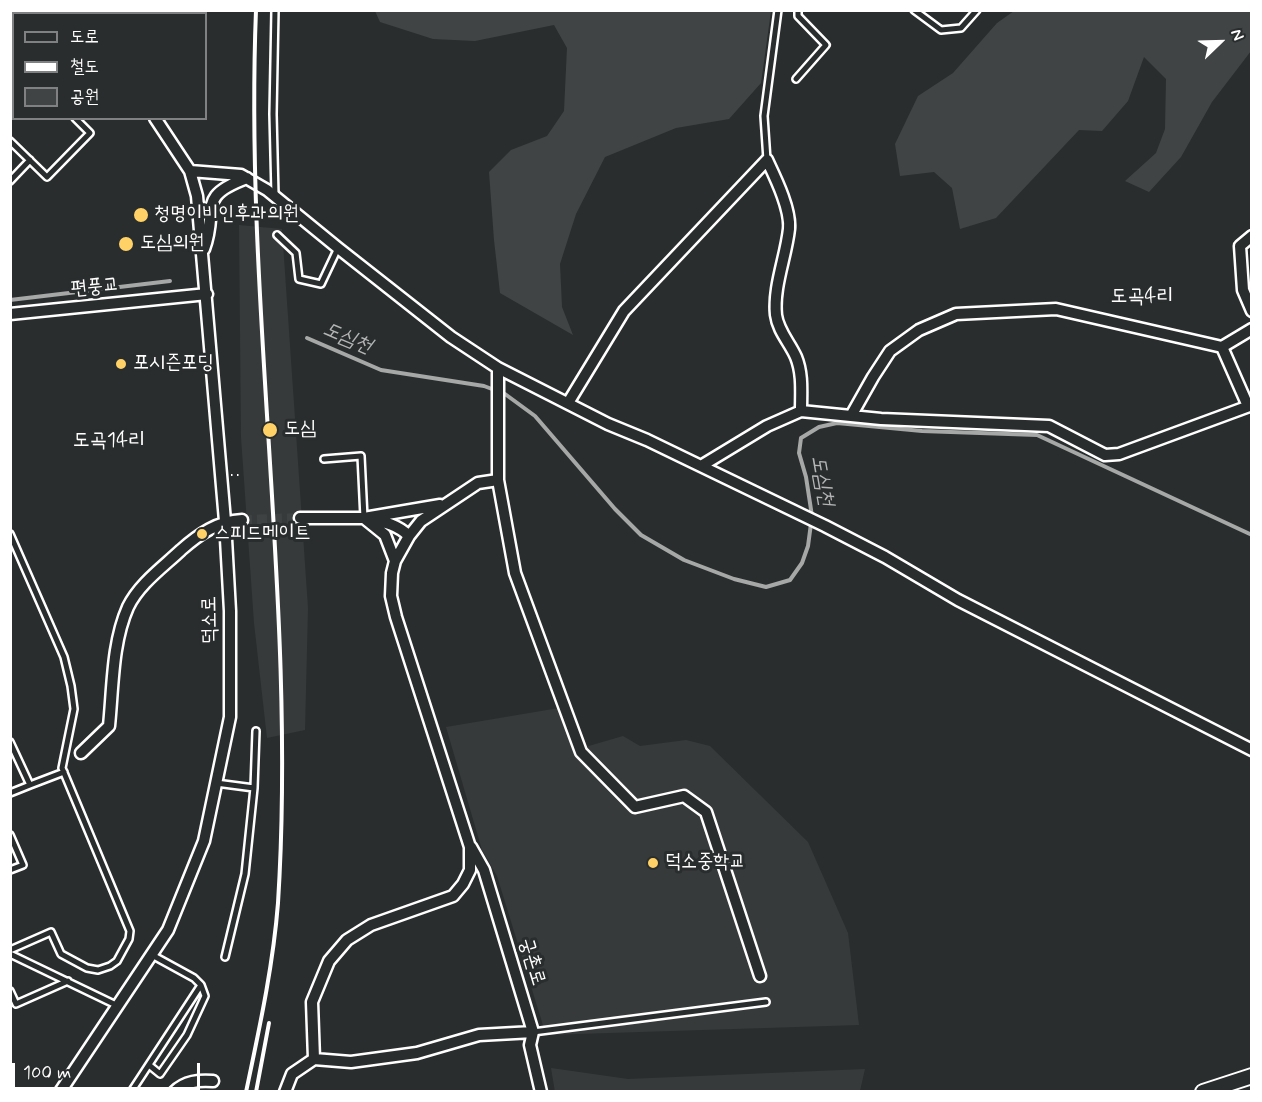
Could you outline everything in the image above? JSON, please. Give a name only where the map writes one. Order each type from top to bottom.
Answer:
[{"type":"street","name":"덕소로","points":[[60,1092],[168,930],[204,841],[230,717],[230,611],[225,521],[197,196],[190,171],[156,120]]},
{"type":"street","points":[[568,404],[624,311],[766,160],[780,188],[789,226],[776,316],[795,356],[801,379],[801,411]]},
{"type":"street","points":[[190,171],[241,175],[247,178],[276,197],[451,337],[498,369],[825,526],[885,557],[958,600],[1251,750]]},
{"type":"street","points":[[203,252],[209,236],[212,202],[217,193],[247,178]]},
{"type":"street","points":[[1251,236],[1240,246],[1243,290],[1251,311]]},
{"type":"street","name":"편풍교","points":[[10,315],[207,294]]},
{"type":"street","points":[[851,416],[890,351],[919,330],[956,314],[1056,309],[1222,347],[1251,329]]},
{"type":"street","points":[[701,466],[767,426],[801,411],[851,416],[1049,426],[1105,454],[1119,454],[1250,406],[1222,347]]},
{"type":"street","points":[[498,369],[498,480],[515,573],[581,752],[635,807],[684,796],[706,812],[760,976]]},
{"type":"street","points":[[314,1059],[312,1002],[329,961],[347,940],[371,925],[453,896],[463,884],[470,870],[470,847],[391,596],[395,561],[409,536],[421,521],[478,483],[498,480]]},
{"type":"street","points":[[364,518],[445,504]]},
{"type":"street","points":[[300,518],[364,518],[389,522],[409,536]]},
{"type":"street","points":[[364,518],[385,535],[395,561]]},
{"type":"street","points":[[81,753],[109,726],[117,643],[129,606],[148,579],[193,540],[225,521],[242,520]]},
{"type":"street","name":"궁촌로","points":[[470,847],[484,870],[533,1032],[530,1045],[541,1092]]},
{"type":"street","points":[[285,1092],[292,1074],[314,1059],[351,1062],[417,1053],[479,1035],[533,1032]]},
{"type":"street","points":[[1203,1092],[1251,1076]]},
{"type":"street","points":[[174,1092],[176,1088],[196,1080],[213,1081]]},
{"type":"lane","points":[[275,10],[273,114],[276,197]]},
{"type":"lane","points":[[766,160],[764,116],[778,10]]},
{"type":"lane","points":[[796,79],[826,45],[798,16],[798,10]]},
{"type":"lane","points":[[914,10],[941,30],[961,28],[977,10]]},
{"type":"lane","points":[[10,141],[47,177],[90,133],[77,120]]},
{"type":"lane","points":[[10,181],[30,160]]},
{"type":"lane","points":[[278,235],[296,253],[299,279],[321,284],[338,248]]},
{"type":"lane","points":[[324,459],[361,456],[364,518]]},
{"type":"lane","points":[[10,534],[64,657],[71,686],[74,709],[62,768],[130,932],[129,939],[117,961],[98,970],[87,968],[61,954],[51,932],[10,952]]},
{"type":"lane","points":[[225,957],[245,873],[254,788],[256,731]]},
{"type":"lane","points":[[10,742],[30,785]]},
{"type":"lane","points":[[10,794],[64,772]]},
{"type":"lane","points":[[216,783],[254,788]]},
{"type":"lane","points":[[10,835],[23,865],[10,870]]},
{"type":"lane","points":[[10,952],[117,1005]]},
{"type":"lane","points":[[149,1065],[160,1074],[187,1035],[205,996],[201,985],[194,978],[151,954]]},
{"type":"lane","points":[[10,991],[16,1004],[68,981]]},
{"type":"lane","points":[[131,1092],[201,985]]},
{"type":"lane","points":[[533,1032],[766,1002]]},
{"type":"shaded area","points":[[239,225],[282,229],[308,608],[305,730],[267,738],[254,623],[241,437]]},
{"type":"shaded area","name":"덕소중학교","points":[[559,708],[575,750],[623,736],[640,746],[686,740],[710,746],[808,842],[848,933],[859,1025],[546,1035],[497,876],[482,850],[446,727]]},
{"type":"shaded area","points":[[551,1068],[628,1079],[865,1069],[860,1091],[555,1092]]},
{"type":"green space","points":[[375,11],[771,11],[761,83],[729,119],[676,128],[605,157],[576,214],[560,264],[562,307],[573,335],[500,293],[489,172],[511,150],[547,136],[564,111],[567,48],[554,25],[475,41],[433,39],[380,22]]},
{"type":"green space","points":[[1014,11],[1251,11],[1251,51],[1212,102],[1181,157],[1149,192],[1125,181],[1156,153],[1165,129],[1166,79],[1144,57],[1128,101],[1102,131],[1079,130],[996,218],[960,229],[952,188],[934,172],[900,176],[895,144],[918,96],[953,73],[997,23]]},
{"type":"waterway","name":"도심천","points":[[10,300],[170,281]]},
{"type":"waterway","name":"도심천","points":[[307,338],[381,370],[484,386],[505,394],[535,416],[615,509],[641,535],[684,560],[734,579],[766,587],[790,580],[802,563],[808,546],[812,516],[806,477],[799,453],[801,438],[819,427],[837,423],[922,431],[1037,435],[1252,535]]},
{"type":"tunnel","points":[[242,520],[300,518]]},
{"type":"railway","points":[[246,1092],[265,998],[276,927],[282,792],[281,680],[257,233],[254,122],[256,10]]},
{"type":"railway","points":[[256,1092],[269,1023]]},
{"type":"place","name":"청명이비인후과의원","points":[[141,215]]},
{"type":"place","name":"도심의원","points":[[126,244]]},
{"type":"place","name":"포시즌포딩","points":[[121,364]]},
{"type":"place","name":"도심","points":[[270,430]]},
{"type":"place","name":"스피드메이트","points":[[202,534]]},
{"type":"place","name":"덕소중학교","points":[[653,863]]},
{"type":"district","name":"도곡4리","points":[[1142,298]]},
{"type":"district","name":"도곡14리","points":[[109,442]]}]
